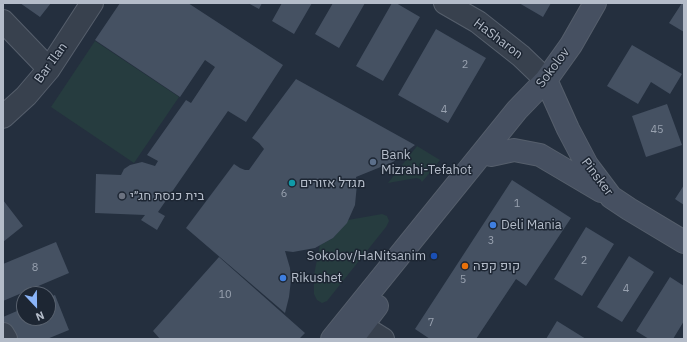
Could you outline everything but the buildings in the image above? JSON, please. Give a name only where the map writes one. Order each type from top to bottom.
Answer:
[{"type":"street","name":"Bar Ilan","points":[[3,117],[26,96],[49,69],[92,3]]},
{"type":"street","name":"HaSharon","points":[[445,3],[478,22],[496,36],[521,56],[548,85]]},
{"type":"street","name":"Sokolov","points":[[346,334],[548,85],[595,3]]},
{"type":"street","points":[[3,22],[49,69]]},
{"type":"street","name":"Sokolov","points":[[346,334],[517,110],[548,85]]},
{"type":"street","name":"Pinsker","points":[[548,85],[568,129],[587,165],[611,197],[684,242]]},
{"type":"street","points":[[492,155],[514,150],[540,155],[611,197]]},
{"type":"street","points":[[3,334],[6,339]]},
{"type":"street","points":[[346,334],[383,339]]},
{"type":"green space","points":[[95,41],[179,97],[134,163],[51,107]]},
{"type":"green space","points":[[417,146],[440,160],[422,182],[420,179],[416,178],[388,183]]},
{"type":"green space","points":[[382,214],[387,216],[389,221],[386,227],[327,301],[322,303],[317,300],[314,294],[314,275],[320,245],[333,238],[348,220]]},
{"type":"place","name":"Bank Mizrahi-Tefahot","points":[[373,162]]},
{"type":"place","name":"מגדל אזורים","points":[[292,183]]},
{"type":"place","name":"בית כנסת חג״י","points":[[122,196]]},
{"type":"place","name":"Deli Mania","points":[[493,225]]},
{"type":"place","name":"Sokolov/HaNitsanim","points":[[434,256]]},
{"type":"place","name":"קופ קפה","points":[[465,266]]},
{"type":"place","name":"Rikushet","points":[[283,278]]}]
